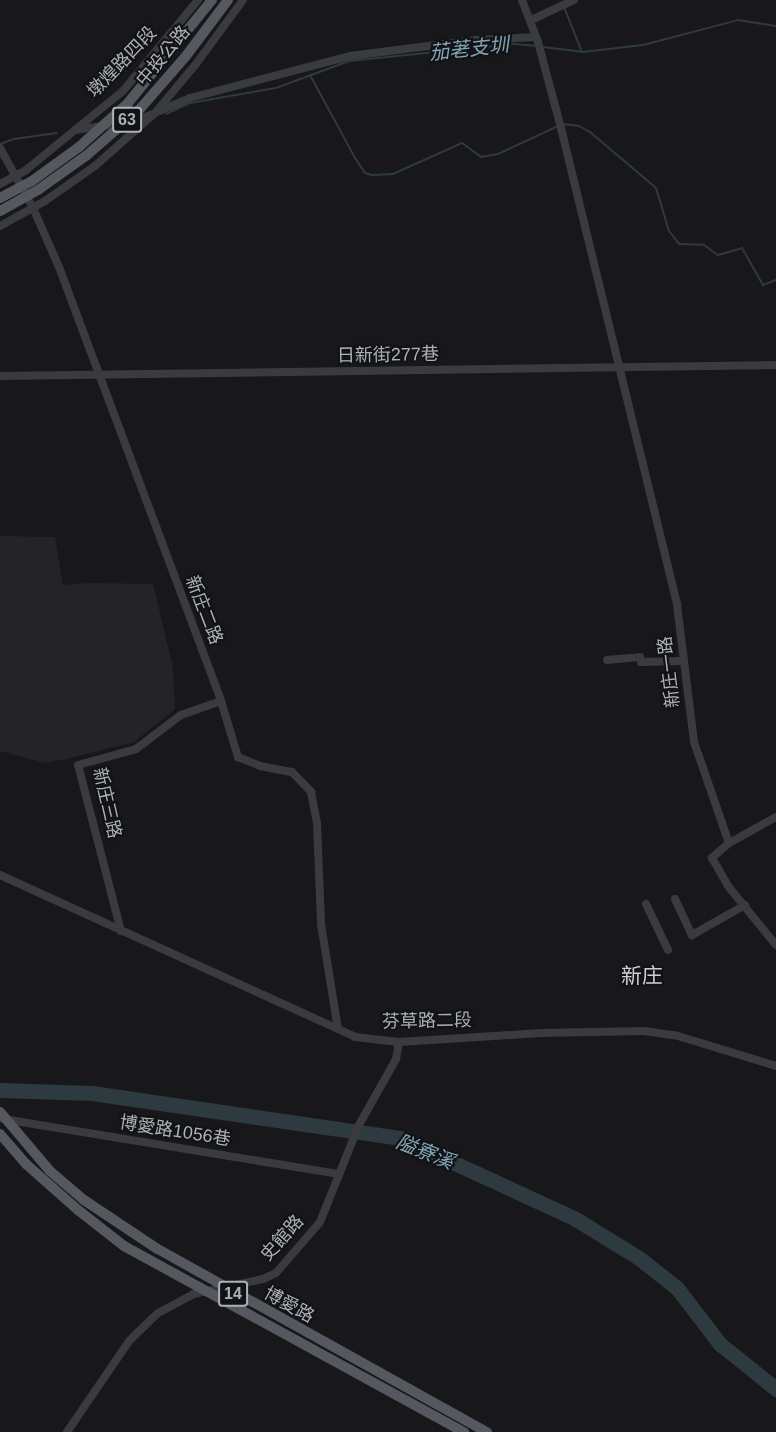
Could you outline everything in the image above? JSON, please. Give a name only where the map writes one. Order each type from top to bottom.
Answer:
[{"type":"main road","name":"中投公路","points":[[0,198],[32,181],[79,147],[128,103],[212,0]]},
{"type":"main road","name":"中投公路","points":[[0,211],[38,190],[87,155],[139,110],[186,56],[228,0]]},
{"type":"main road","name":"博愛路","points":[[2,1117],[50,1171],[84,1200],[156,1248],[224,1289],[487,1432]]},
{"type":"main road","name":"博愛路","points":[[0,1134],[26,1164],[60,1195],[124,1246],[464,1432]]},
{"type":"street","name":"墩煌路四段","points":[[0,184],[15,176],[64,140],[123,91],[198,0]]},
{"type":"street","points":[[0,226],[33,208],[95,165],[154,113],[196,64],[243,0]]},
{"type":"street","name":"新庄一路","points":[[522,0],[538,43],[677,605],[694,742],[729,843]]},
{"type":"street","points":[[531,20],[574,0]]},
{"type":"street","points":[[75,130],[136,121],[190,98],[350,56],[475,40],[538,43]]},
{"type":"street","name":"新庄二路","points":[[0,148],[33,208],[59,267],[221,701],[238,757],[260,766],[292,772],[311,792],[317,823],[321,924],[338,1029]]},
{"type":"street","name":"日新街277巷","points":[[0,376],[776,365]]},
{"type":"street","points":[[607,660],[640,657],[641,662],[684,661]]},
{"type":"street","name":"新庄三路","points":[[122,931],[78,765],[136,749],[181,715],[221,701]]},
{"type":"street","points":[[776,817],[729,843],[712,858],[728,886],[776,945]]},
{"type":"street","name":"芬草路二段","points":[[0,875],[355,1037],[399,1042],[541,1033],[644,1031],[678,1036],[776,1066]]},
{"type":"street","points":[[675,899],[692,935],[745,905]]},
{"type":"street","points":[[646,904],[668,950]]},
{"type":"street","name":"史館路","points":[[67,1432],[129,1341],[158,1313],[206,1290],[224,1289],[263,1280],[276,1273],[320,1222],[359,1125],[396,1059],[399,1042]]},
{"type":"street","name":"博愛路1056巷","points":[[2,1117],[341,1171]]},
{"type":"shaded area","points":[[0,536],[55,537],[63,585],[153,584],[173,668],[175,709],[134,742],[71,758],[45,763],[0,751]]},
{"type":"waterway","points":[[564,7],[582,52]]},
{"type":"waterway","name":"茄荖支圳","points":[[543,47],[582,52],[643,45],[738,20],[776,26]]},
{"type":"waterway","name":"茄荖支圳","points":[[166,114],[190,103],[276,88],[349,61],[514,44],[538,46]]},
{"type":"waterway","points":[[310,75],[355,158],[365,173],[372,175],[393,174],[462,143],[481,157],[498,154],[558,126]]},
{"type":"waterway","points":[[563,124],[579,126],[590,132],[656,188],[669,231],[679,244],[704,245],[718,255],[742,248],[763,285],[776,280]]},
{"type":"waterway","points":[[0,144],[14,139],[57,133]]},
{"type":"waterway","name":"隘寮溪","points":[[0,1090],[92,1093],[400,1138],[574,1218],[639,1258],[677,1288],[720,1344],[776,1389]]},
{"type":"district","name":"新庄","points":[[642,976]]}]
